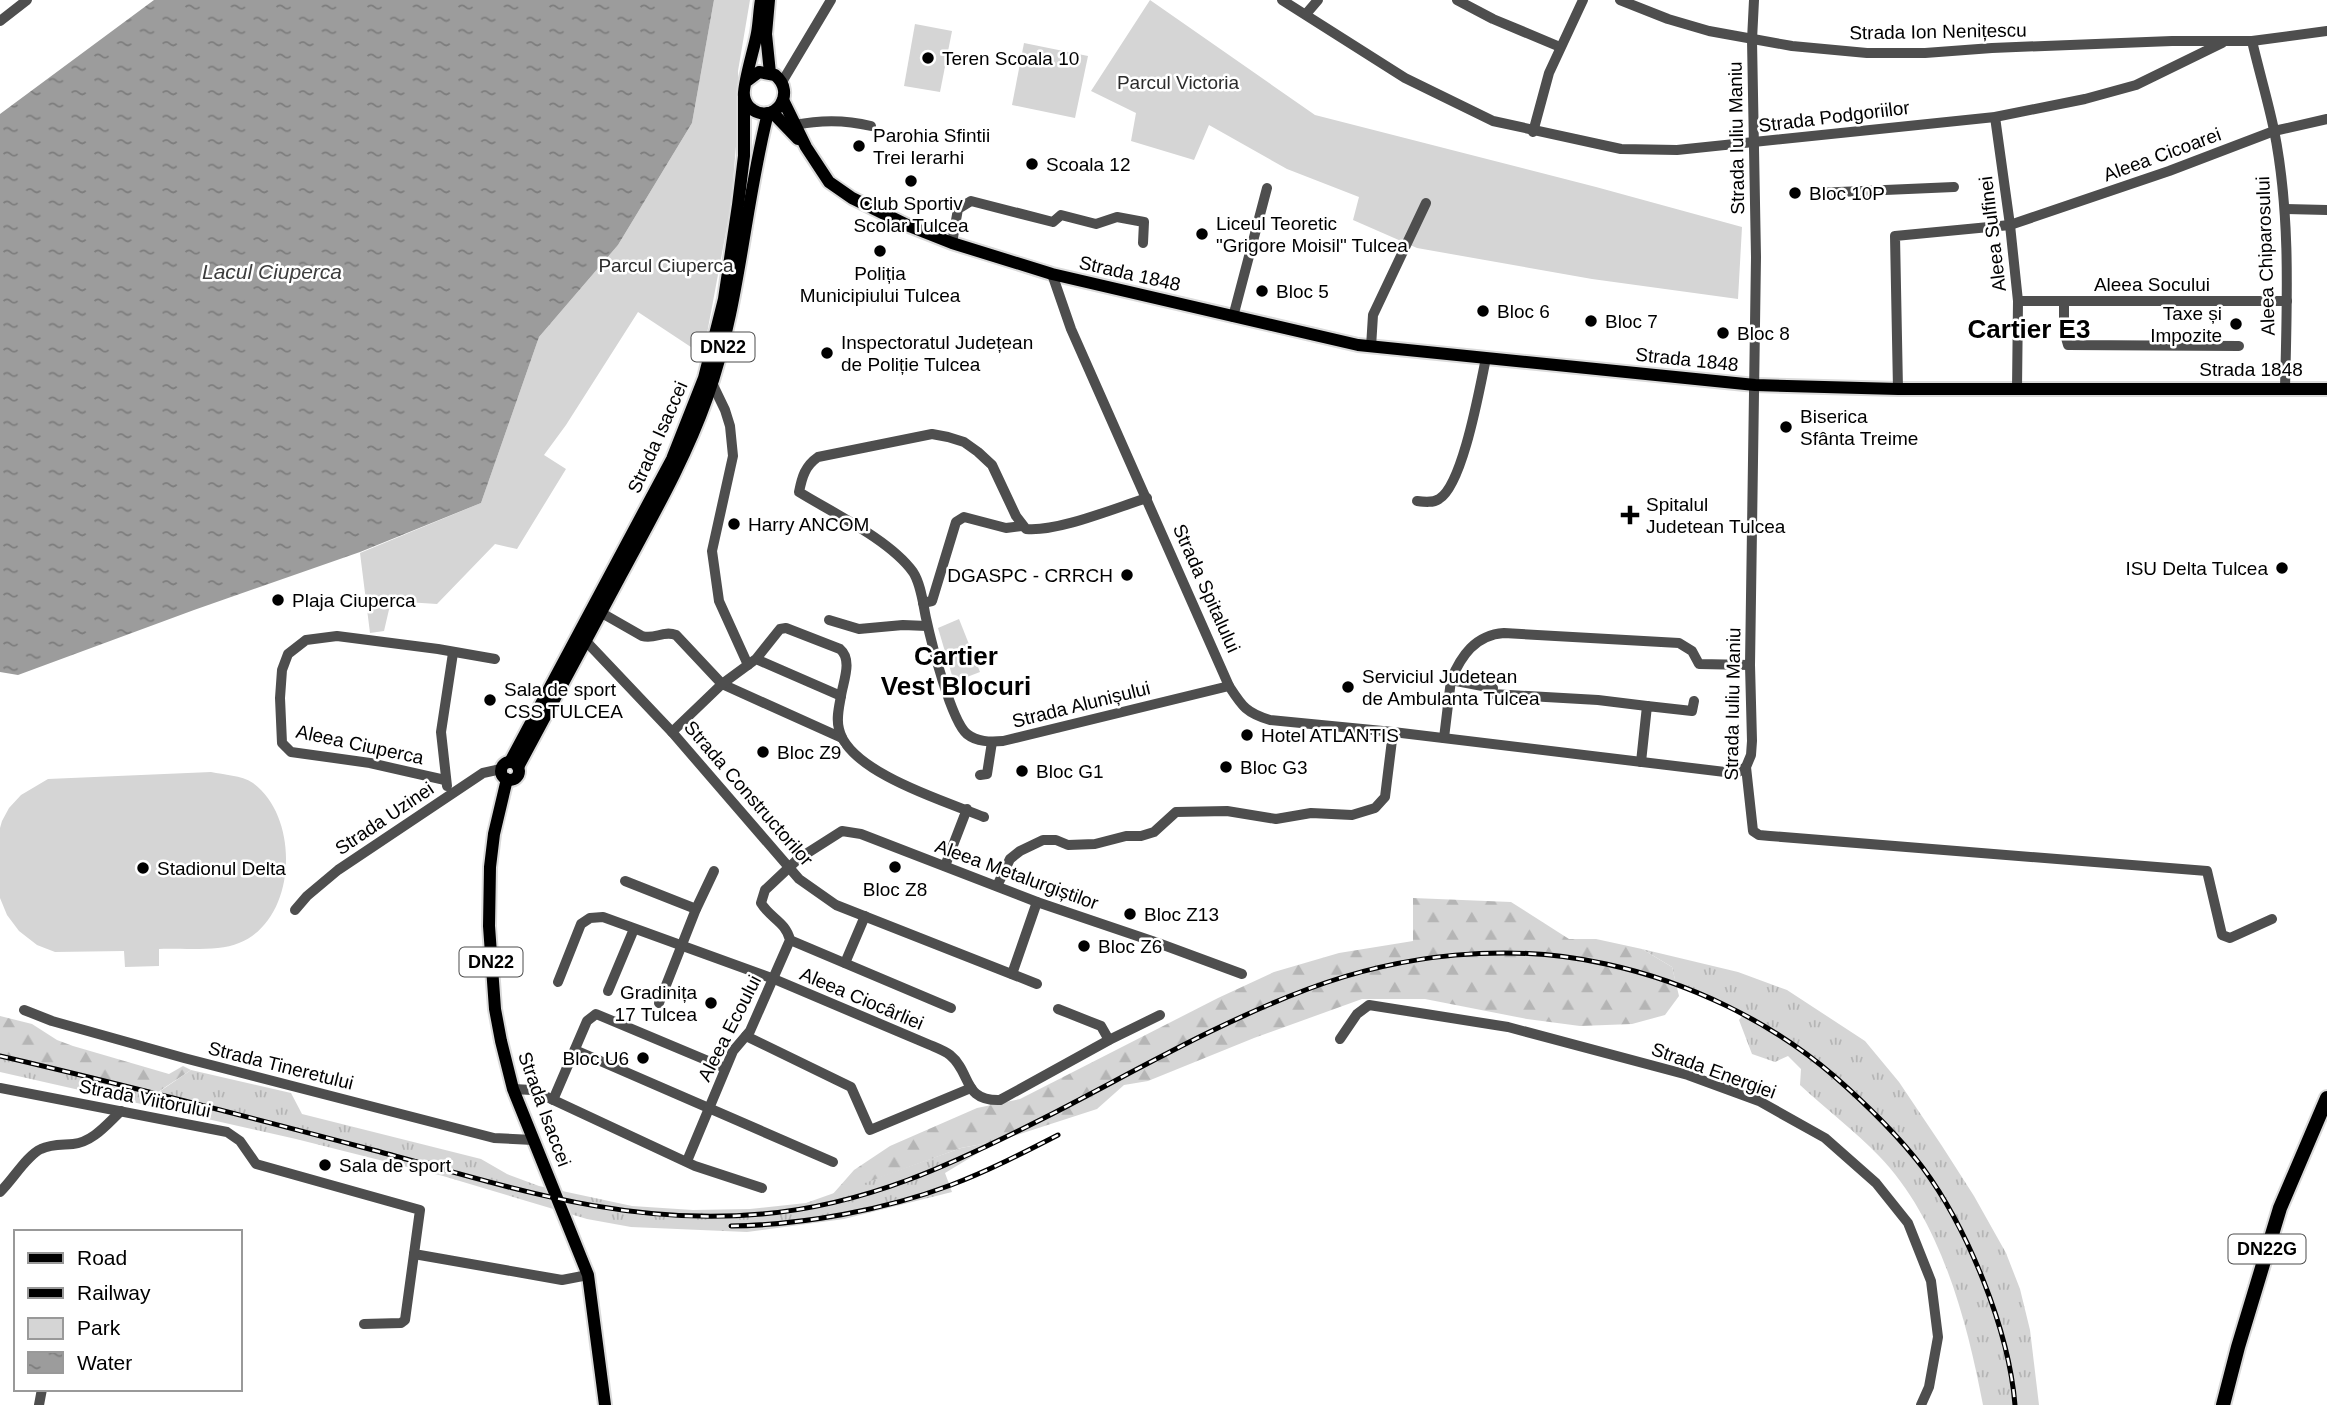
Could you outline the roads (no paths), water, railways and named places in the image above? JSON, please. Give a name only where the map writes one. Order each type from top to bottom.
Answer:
[{"type":"highway","name":"DN22G","points":[[2223,1405],[2241,1335],[2280,1208],[2327,1098]]},
{"type":"main road","name":"Strada Isaccei","points":[[605,1405],[588,1275],[513,1089],[501,1041],[495,1009],[489,926],[490,867],[494,834],[509,769],[582,636],[672,459],[704,379],[724,299],[744,156],[744,96],[761,0]]},
{"type":"main road","points":[[769,0],[766,34],[770,73]]},
{"type":"main road","points":[[747,81],[760,72],[770,73],[782,82],[785,91],[783,100],[806,147],[822,173],[838,190],[908,226],[951,243],[1052,274]]},
{"type":"main road","points":[[744,96],[746,103],[755,111],[770,112],[806,147]]},
{"type":"main road","name":"Strada Isaccei","points":[[582,636],[600,612],[680,462],[712,383],[734,302],[758,151],[770,112],[783,100]]},
{"type":"main road","name":"Strada 1848","points":[[1052,274],[1371,347],[1755,385],[2017,389],[2327,389]]},
{"type":"street","points":[[0,21],[27,0]]},
{"type":"street","points":[[782,82],[831,0]]},
{"type":"street","name":"Strada Podgoriilor","points":[[1282,0],[1405,78],[1493,121],[1533,132],[1621,149],[1677,150],[1995,117],[2085,99],[2136,85],[2222,43],[2327,31]]},
{"type":"street","points":[[1306,14],[1318,0]]},
{"type":"street","points":[[1457,0],[1493,19],[1560,47]]},
{"type":"street","points":[[1533,132],[1543,88],[1583,0]]},
{"type":"street","name":"Strada Ion Nenițescu","points":[[1620,0],[1668,19],[1709,31],[1752,40],[1867,53],[1925,53],[2172,41],[2222,43]]},
{"type":"street","name":"Strada Iuliu Maniu","points":[[1754,0],[1752,40],[1756,257],[1750,665],[1752,747],[1746,767],[1753,831],[1759,835],[2207,871],[2222,934],[2230,938],[2272,919]]},
{"type":"street","name":"Aleea Chiparosului","points":[[2252,41],[2274,131],[2284,209],[2287,302],[2285,388]]},
{"type":"street","name":"Aleea Sulfinei","points":[[1995,117],[2018,301],[2017,389]]},
{"type":"street","name":"Aleea Cicoarei","points":[[1898,388],[1895,236],[2010,225],[2169,171],[2274,131],[2327,119]]},
{"type":"street","points":[[795,125],[817,122],[872,126]]},
{"type":"street","points":[[1816,193],[1954,187]]},
{"type":"street","points":[[1233,317],[1267,188]]},
{"type":"street","points":[[951,243],[958,209],[971,201],[1053,222],[1061,215],[1096,224],[1117,217],[1144,222],[1143,243]]},
{"type":"street","points":[[1371,347],[1373,315],[1426,203]]},
{"type":"street","points":[[2284,209],[2327,209]]},
{"type":"street","name":"Strada Spitalului","points":[[1052,274],[1071,329],[1229,686],[1240,704],[1255,716],[1270,720],[1725,772],[1738,772],[1746,767]]},
{"type":"street","name":"Aleea Socului","points":[[2018,301],[2287,302]]},
{"type":"street","points":[[2064,301],[2064,331],[2068,345],[2239,346]]},
{"type":"street","points":[[1417,502],[1440,499],[1450,486],[1468,436],[1486,358]]},
{"type":"street","points":[[712,383],[725,410],[732,434],[733,456],[712,551],[719,601],[752,662],[841,696]]},
{"type":"street","name":"Strada Alunișului","points":[[1022,526],[992,465],[964,442],[948,437],[932,435],[818,457],[809,463],[803,473],[799,492],[864,531],[899,558],[916,576],[954,715],[959,726],[972,738],[992,742],[1229,686]]},
{"type":"street","points":[[923,603],[932,601],[956,522],[964,517],[1006,528],[1022,526],[1030,530],[1072,522],[1147,498]]},
{"type":"street","points":[[600,612],[642,636],[650,638],[667,633],[676,635],[722,684],[842,738],[870,767],[890,778],[984,817]]},
{"type":"street","points":[[828,620],[859,629],[928,626]]},
{"type":"street","points":[[672,732],[722,684],[752,662],[777,632],[786,628],[840,649],[846,655],[838,728],[842,738]]},
{"type":"street","points":[[1444,738],[1451,680],[1458,661],[1479,640],[1492,634],[1679,643],[1692,651],[1699,664],[1750,665]]},
{"type":"street","name":"Aleea Ciuperca","points":[[445,780],[370,763],[291,752],[282,743],[280,698],[282,670],[288,653],[306,640],[337,636],[453,653],[442,720],[445,780],[449,796]]},
{"type":"street","name":"Strada Constructorilor","points":[[582,636],[672,732],[799,879],[836,905],[1037,984]]},
{"type":"street","points":[[453,653],[495,659]]},
{"type":"street","points":[[1451,680],[1493,688],[1492,694],[1598,700],[1692,711],[1694,701]]},
{"type":"street","points":[[1641,762],[1647,706]]},
{"type":"street","points":[[997,886],[1010,859],[1043,840],[1068,845],[1095,844],[1126,836],[1149,834],[1176,812],[1227,811],[1276,819],[1311,813],[1345,815],[1368,811],[1381,804],[1385,797],[1393,732]]},
{"type":"street","points":[[980,775],[987,774],[992,742]]},
{"type":"street","name":"Strada Uzinei","points":[[295,910],[338,870],[483,773],[509,769]]},
{"type":"street","points":[[945,866],[967,809]]},
{"type":"street","name":"Aleea Metalurgiștilor","points":[[788,867],[842,831],[850,831],[1037,902],[1242,974]]},
{"type":"street","points":[[788,867],[765,890],[761,903],[784,925],[790,940],[951,1008]]},
{"type":"street","points":[[659,1003],[714,871]]},
{"type":"street","points":[[625,881],[696,909]]},
{"type":"street","points":[[1012,974],[1037,902]]},
{"type":"street","name":"Aleea Ciocârliei","points":[[558,982],[581,924],[596,916],[603,917],[774,979],[950,1055],[971,1088]]},
{"type":"street","points":[[845,963],[864,916]]},
{"type":"street","points":[[608,991],[634,929]]},
{"type":"street","name":"Aleea Ecoului","points":[[687,1161],[725,1068],[733,1051],[750,1031],[790,940]]},
{"type":"street","name":"Strada Energiei","points":[[1340,1039],[1357,1014],[1369,1005],[1390,1006],[1508,1027],[1688,1075],[1759,1101],[1825,1138],[1876,1183],[1908,1223],[1931,1282],[1938,1337],[1929,1387],[1921,1405]]},
{"type":"street","points":[[1058,1009],[1101,1026],[1109,1040]]},
{"type":"street","name":"Strada Tineretului","points":[[24,1010],[52,1021],[184,1058],[494,1138],[533,1140]]},
{"type":"street","points":[[553,1100],[587,1021],[593,1015],[601,1014],[725,1068]]},
{"type":"street","points":[[746,1036],[851,1087],[870,1130],[971,1088],[983,1099],[1000,1100],[1160,1015]]},
{"type":"street","points":[[575,1051],[833,1162]]},
{"type":"street","name":"Strada Viitorului","points":[[0,1088],[228,1132],[240,1141],[256,1164],[420,1210],[414,1254]]},
{"type":"street","points":[[513,1089],[531,1090],[695,1166],[762,1188]]},
{"type":"street","points":[[0,1192],[40,1149],[86,1141],[121,1111]]},
{"type":"street","points":[[364,1324],[401,1323],[405,1320],[414,1254],[562,1280],[588,1275]]},
{"type":"water","name":"Lacul Ciuperca","points":[[154,0],[714,0],[692,123],[618,245],[539,337],[481,503],[360,552],[18,675],[0,672],[0,114]]},
{"type":"railway","points":[[0,1056],[564,1200],[661,1214],[762,1214],[838,1202],[943,1166],[1046,1117],[1241,1017],[1343,977],[1380,967],[1455,955],[1493,953],[1569,957],[1668,981],[1756,1021],[1809,1056],[1881,1120],[1923,1168],[1956,1220],[1984,1281],[1995,1313],[2011,1376],[2015,1405]]},
{"type":"railway","points":[[731,1226],[786,1223],[899,1202],[965,1180],[1058,1135]]},
{"type":"place","name":"Teren Scoala 10","points":[[928,58]]},
{"type":"place","name":"Parohia Sfintii Trei Ierarhi","points":[[859,146]]},
{"type":"place","name":"Scoala 12","points":[[1032,164]]},
{"type":"place","name":"Club Sportiv Scolar Tulcea","points":[[911,181]]},
{"type":"place","name":"Bloc 10P","points":[[1795,193]]},
{"type":"place","name":"Liceul Teoretic \"Grigore Moisil\" Tulcea","points":[[1202,234]]},
{"type":"place","name":"Poliția Municipiului Tulcea","points":[[880,251]]},
{"type":"place","name":"Bloc 5","points":[[1262,291]]},
{"type":"place","name":"Bloc 6","points":[[1483,311]]},
{"type":"place","name":"Bloc 7","points":[[1591,321]]},
{"type":"place","name":"Taxe și Impozite","points":[[2236,324]]},
{"type":"place","name":"Bloc 8","points":[[1723,333]]},
{"type":"place","name":"Inspectoratul Județean de Poliție Tulcea","points":[[827,353]]},
{"type":"place","name":"Biserica Sfânta Treime","points":[[1786,427]]},
{"type":"place","name":"Spitalul Judetean Tulcea","points":[[1630,515]]},
{"type":"place","name":"Harry ANCOM","points":[[734,524]]},
{"type":"place","name":"ISU Delta Tulcea","points":[[2282,568]]},
{"type":"place","name":"DGASPC - CRRCH","points":[[1127,575]]},
{"type":"place","name":"Plaja Ciuperca","points":[[278,600]]},
{"type":"place","name":"Serviciul Judetean de Ambulanta Tulcea","points":[[1348,687]]},
{"type":"place","name":"Sala de sport CSS TULCEA","points":[[490,700]]},
{"type":"place","name":"Hotel ATLANTIS","points":[[1247,735]]},
{"type":"place","name":"Bloc Z9","points":[[763,752]]},
{"type":"place","name":"Bloc G3","points":[[1226,767]]},
{"type":"place","name":"Bloc G1","points":[[1022,771]]},
{"type":"place","name":"Bloc Z8","points":[[895,867]]},
{"type":"place","name":"Stadionul Delta","points":[[143,868]]},
{"type":"place","name":"Bloc Z13","points":[[1130,914]]},
{"type":"place","name":"Bloc Z6","points":[[1084,946]]},
{"type":"place","name":"Gradinița 17 Tulcea","points":[[711,1003]]},
{"type":"place","name":"Bloc U6","points":[[643,1058]]},
{"type":"place","name":"Sala de sport","points":[[325,1165]]},
{"type":"district","name":"Cartier E3","points":[[2029,329]]},
{"type":"district","name":"Cartier Vest Blocuri","points":[[956,671]]},
{"type":"park label","name":"Parcul Victoria","points":[[1178,82]]},
{"type":"park label","name":"Parcul Ciuperca","points":[[666,265]]}]
